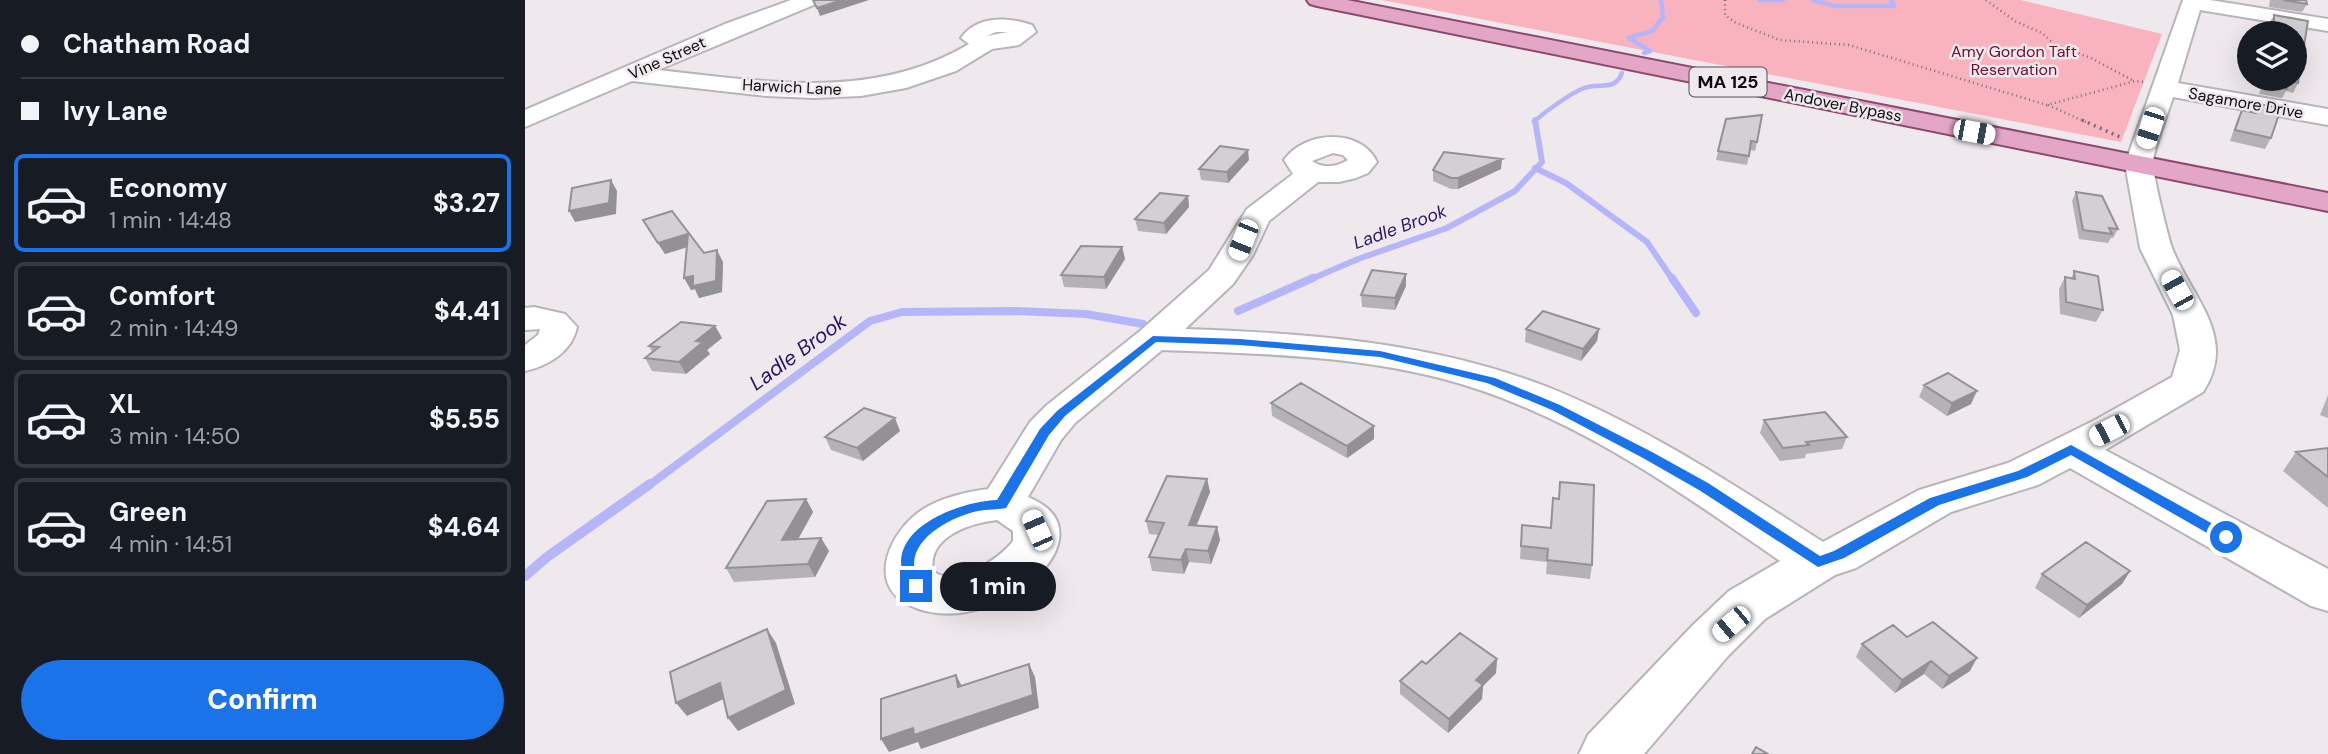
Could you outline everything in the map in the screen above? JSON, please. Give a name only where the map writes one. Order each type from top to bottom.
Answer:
[{"type":"main road","name":"Andover Bypass","points":[[1317,0],[2141,156],[2328,202]]},
{"type":"street","name":"Vine Street","points":[[525,119],[733,29],[809,0]]},
{"type":"street","points":[[1608,754],[1710,641],[1747,605],[1818,562],[1839,555],[1934,501],[2023,474],[2189,383],[2199,350],[2191,315],[2156,248],[2141,156],[2192,2],[2328,25]]},
{"type":"street","name":"Harwich Lane","points":[[630,74],[803,90],[859,89],[931,72],[958,61],[986,43]]},
{"type":"street","name":"Sagamore Drive","points":[[2164,86],[2328,117]]},
{"type":"street","points":[[1001,504],[1037,443],[1061,414],[1153,339],[1221,277],[1237,255],[1258,215],[1312,173]]},
{"type":"street","points":[[525,319],[545,319],[555,322],[559,327],[559,334],[552,343],[525,360]]},
{"type":"street","points":[[1153,339],[1240,342],[1380,354],[1491,380],[1566,412],[1647,455],[1704,487],[1818,562]]},
{"type":"street","points":[[2071,450],[2328,592]]},
{"type":"path","points":[[1725,0],[1725,15],[1736,23],[1780,40],[1849,45],[2047,105],[2141,156]]},
{"type":"path","points":[[1986,0],[2015,21],[2042,33],[2055,45],[2091,58],[2135,81],[2164,86]]},
{"type":"path","points":[[2047,105],[2135,81]]},
{"type":"green space","name":"Amy Gordon Taft Reservation","points":[[1382,0],[2021,0],[2162,34],[2121,142]]},
{"type":"building","points":[[813,0],[842,0],[817,8]]},
{"type":"building","points":[[2283,0],[2306,0],[2307,4]]},
{"type":"building","points":[[2274,15],[2308,21],[2307,27],[2307,21],[2274,21]]},
{"type":"building","points":[[2259,104],[2281,108],[2271,138],[2235,130],[2242,110],[2256,113]]},
{"type":"building","points":[[1762,115],[1757,142],[1751,141],[1749,156],[1718,151],[1726,119]]},
{"type":"building","points":[[1220,146],[1248,150],[1227,172],[1199,169]]},
{"type":"building","points":[[1444,152],[1502,159],[1458,178],[1451,178],[1433,170]]},
{"type":"building","points":[[611,180],[609,203],[569,211],[572,188]]},
{"type":"building","points":[[2076,192],[2102,196],[2118,229],[2109,228],[2112,234],[2083,230]]},
{"type":"building","points":[[1160,193],[1188,196],[1164,223],[1135,219]]},
{"type":"building","points":[[672,211],[704,253],[717,250],[716,281],[693,286],[693,276],[684,278],[688,234],[658,243],[643,220]]},
{"type":"building","points":[[1081,246],[1122,247],[1104,277],[1061,275]]},
{"type":"building","points":[[1372,270],[1406,274],[1395,298],[1361,295]]},
{"type":"building","points":[[2074,271],[2098,276],[2103,310],[2066,302],[2065,277],[2075,279]]},
{"type":"building","points":[[1543,311],[1599,329],[1583,349],[1526,329]]},
{"type":"building","points":[[681,322],[715,326],[696,341],[703,342],[679,362],[645,358],[659,347],[649,346]]},
{"type":"building","points":[[1948,373],[1977,391],[1952,403],[1924,385]]},
{"type":"building","points":[[1301,383],[1374,426],[1347,446],[1271,403]]},
{"type":"building","points":[[864,408],[895,418],[857,448],[825,437]]},
{"type":"building","points":[[1825,412],[1847,437],[1783,448],[1764,420]]},
{"type":"building","points":[[2328,448],[2328,477],[2296,452]]},
{"type":"building","points":[[1167,476],[1207,479],[1189,525],[1217,527],[1208,551],[1186,549],[1181,560],[1149,557],[1164,523],[1146,521]]},
{"type":"building","points":[[1560,482],[1594,485],[1592,565],[1547,560],[1548,549],[1521,546],[1522,525],[1551,528],[1553,498],[1559,499]]},
{"type":"building","points":[[806,499],[782,540],[821,538],[808,564],[726,568],[767,501]]},
{"type":"building","points":[[2086,542],[2130,571],[2087,605],[2042,574]]},
{"type":"building","points":[[1933,622],[1977,658],[1949,676],[1931,661],[1902,680],[1862,644],[1893,625],[1907,637]]},
{"type":"building","points":[[767,629],[786,690],[728,718],[720,683],[676,703],[670,672]]},
{"type":"building","points":[[1460,633],[1497,659],[1476,680],[1483,685],[1449,719],[1400,681],[1422,661],[1426,664]]},
{"type":"building","points":[[1029,664],[1033,695],[914,735],[913,728],[881,739],[881,699],[956,675],[958,687]]},
{"type":"building","points":[[1756,747],[1768,754],[1752,754]]},
{"type":"waterway","name":"Ladle Brook","points":[[1644,53],[1650,51],[1629,38],[1652,31],[1663,17],[1661,0]]},
{"type":"waterway","name":"Ladle Brook","points":[[1759,0],[1783,0]]},
{"type":"waterway","name":"Ladle Brook","points":[[1813,0],[1834,6],[1894,6],[1891,0]]},
{"type":"waterway","name":"Ladle Brook","points":[[1535,121],[1572,94],[1590,86],[1611,85],[1622,73]]},
{"type":"waterway","name":"Ladle Brook","points":[[1535,121],[1542,162],[1536,168]]},
{"type":"waterway","name":"Ladle Brook","points":[[1309,280],[1358,259],[1447,228],[1515,191],[1536,168]]},
{"type":"waterway","points":[[1536,168],[1566,183],[1647,242],[1673,280]]},
{"type":"waterway","name":"Ladle Brook","points":[[1238,311],[1313,278]]},
{"type":"waterway","points":[[1672,278],[1696,313]]},
{"type":"waterway","name":"Ladle Brook","points":[[648,486],[870,321],[902,312],[1015,311],[1086,314],[1143,324]]},
{"type":"waterway","name":"Ladle Brook","points":[[525,576],[547,557],[650,484]]},
{"type":"route","points":[[916,586],[908,575],[907,561],[912,547],[923,533],[959,511],[980,505],[1001,504],[1045,432],[1061,414],[1153,339],[1304,346],[1380,354],[1491,380],[1556,407],[1647,455],[1704,487],[1818,562],[1839,555],[1934,501],[2023,474],[2071,450],[2226,537]]}]
